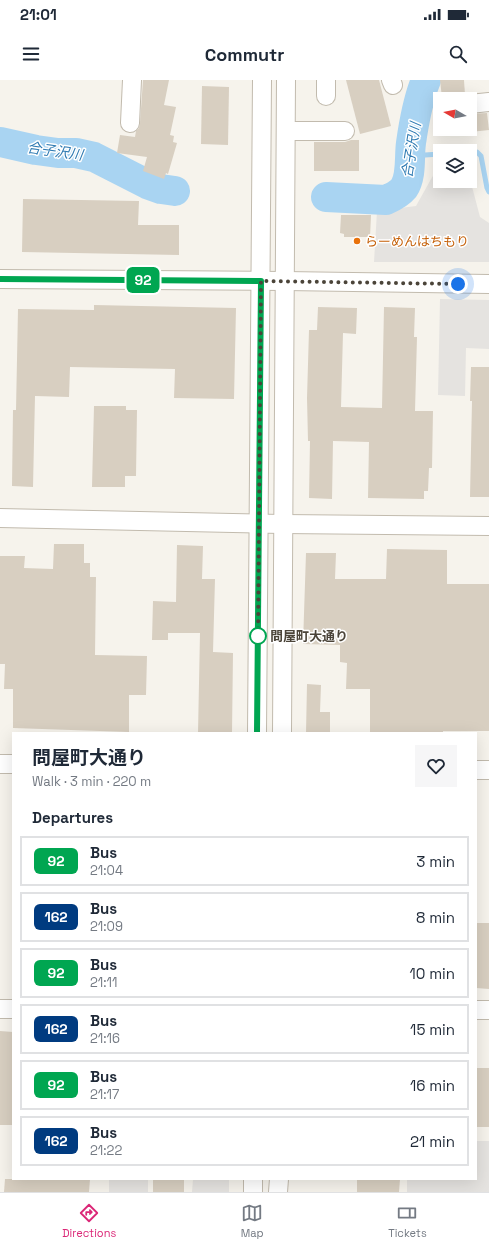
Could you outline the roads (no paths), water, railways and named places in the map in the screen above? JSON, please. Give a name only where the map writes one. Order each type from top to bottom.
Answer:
[{"type":"street","points":[[130,123],[132,80]]},
{"type":"street","points":[[257,732],[262,80]]},
{"type":"street","points":[[282,732],[286,80]]},
{"type":"street","points":[[477,103],[489,102]]},
{"type":"street","points":[[286,130],[345,131]]},
{"type":"street","points":[[0,279],[489,284]]},
{"type":"street","points":[[0,518],[284,524],[489,526]]},
{"type":"street","points":[[0,764],[12,764]]},
{"type":"street","points":[[477,770],[489,770]]},
{"type":"street","points":[[0,1009],[12,1009]]},
{"type":"street","points":[[477,1010],[489,1010]]},
{"type":"street","points":[[253,1180],[253,1192]]},
{"type":"street","points":[[278,1192],[279,1180]]},
{"type":"waterway","name":"合子沢川","points":[[326,197],[386,200],[396,195],[404,188],[407,183],[409,172],[411,143],[415,119],[426,80]]},
{"type":"waterway","name":"合子沢川","points":[[0,142],[36,150],[58,153],[76,153],[94,157],[147,184],[161,189],[175,191]]},
{"type":"waterway","points":[[477,152],[481,156],[489,192]]},
{"type":"waterway","points":[[410,156],[433,154]]},
{"type":"place","name":"らーめんはちもり","points":[[357,241]]},
{"type":"place","name":"問屋町大通り","points":[[258,636]]}]
